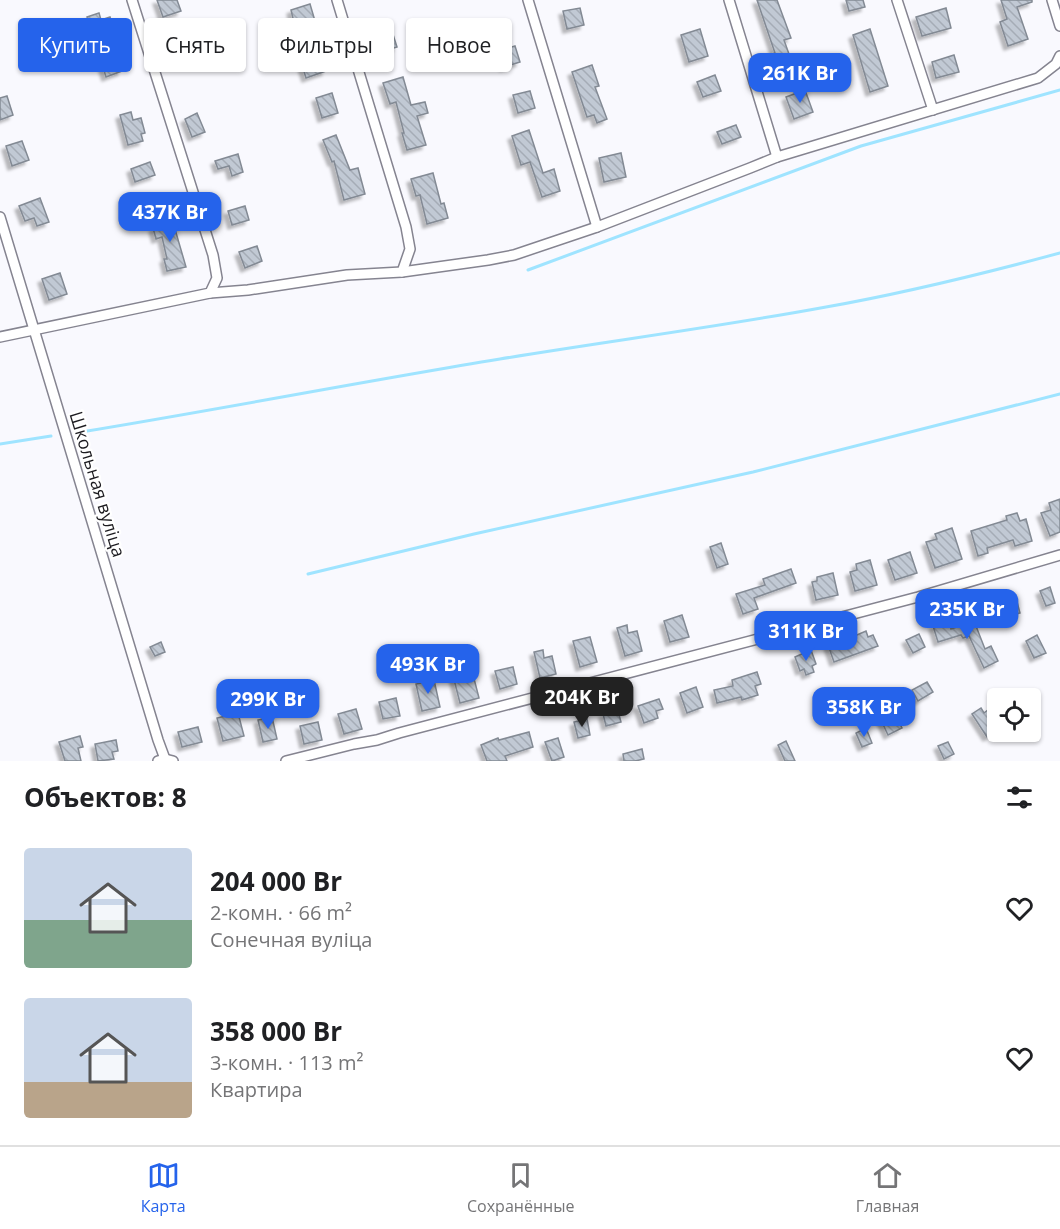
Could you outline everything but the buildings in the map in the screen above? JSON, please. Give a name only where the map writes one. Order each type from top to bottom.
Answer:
[{"type":"street","points":[[132,0],[213,255],[217,278],[210,293]]},
{"type":"street","points":[[337,0],[406,227],[410,249],[402,272]]},
{"type":"street","points":[[528,0],[597,227]]},
{"type":"street","points":[[729,0],[777,157]]},
{"type":"street","points":[[897,0],[933,110]]},
{"type":"street","points":[[1052,0],[1059,24]]},
{"type":"street","points":[[0,337],[210,293],[248,290],[347,275],[402,272],[514,255],[597,227],[777,157],[1038,78],[1056,64],[1060,56]]},
{"type":"street","name":"Школьная вуліца","points":[[0,217],[165,760]]},
{"type":"street","points":[[286,761],[377,740],[918,597],[1060,555]]},
{"type":"waterway","points":[[528,270],[861,146],[1060,90]]},
{"type":"waterway","points":[[81,432],[541,352],[826,307],[943,283],[1060,253]]},
{"type":"waterway","points":[[308,574],[474,534],[753,472],[1060,394]]},
{"type":"waterway","points":[[0,444],[51,436]]}]
